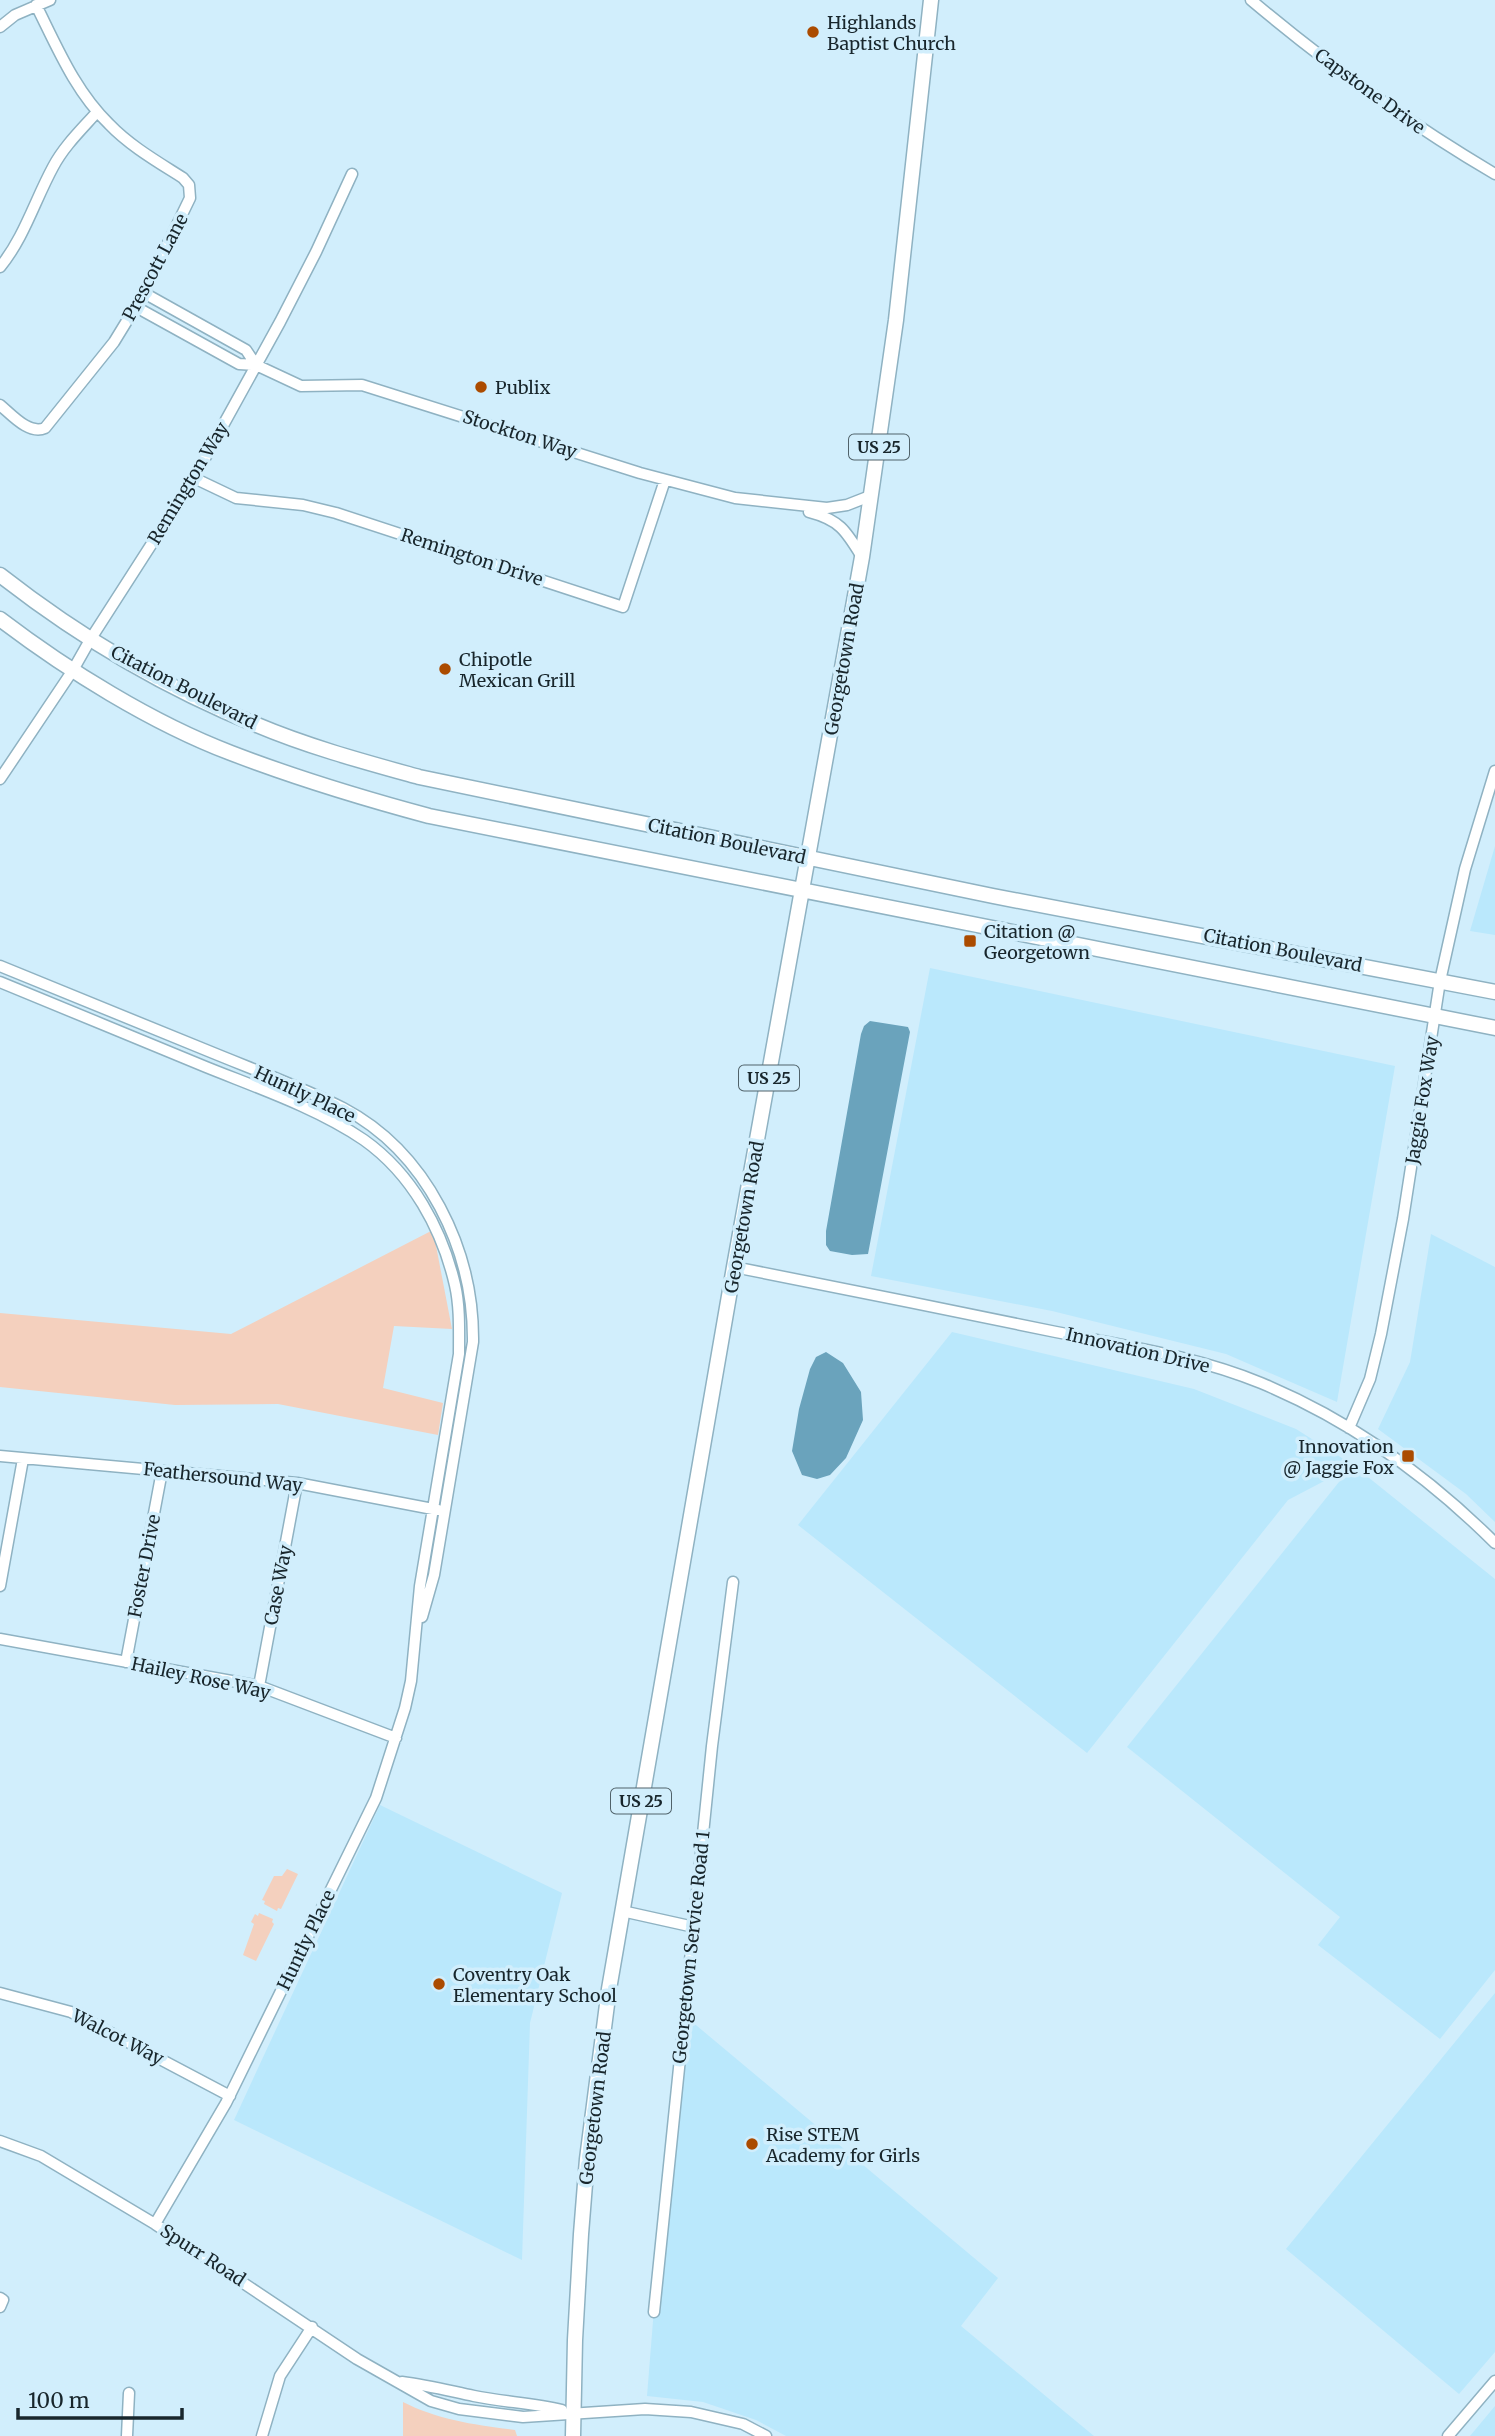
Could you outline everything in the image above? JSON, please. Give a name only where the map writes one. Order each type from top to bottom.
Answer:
[{"type":"main road","name":"Georgetown Road","points":[[573,2436],[576,2308],[587,2159],[609,1989],[734,1267],[862,557],[896,320],[931,0]]},
{"type":"main road","name":"Citation Boulevard","points":[[0,575],[90,640],[167,682],[257,725],[360,761],[419,777],[993,896],[1495,992]]},
{"type":"main road","name":"Citation Boulevard","points":[[0,619],[73,670],[152,715],[272,769],[369,800],[429,816],[1495,1028]]},
{"type":"street","points":[[0,27],[15,15],[50,0]]},
{"type":"street","name":"Capstone Drive","points":[[1251,0],[1293,35],[1411,120],[1495,174]]},
{"type":"street","name":"Prescott Lane","points":[[0,405],[31,429],[39,431],[45,428],[107,352],[136,307],[187,207],[191,191],[183,178],[123,137],[97,112],[73,78],[36,5]]},
{"type":"street","points":[[0,267],[16,244],[53,165],[97,112]]},
{"type":"street","name":"Remington Way","points":[[0,779],[73,670],[194,478],[316,252],[352,174]]},
{"type":"street","name":"Stockton Way","points":[[144,293],[246,350],[256,365]]},
{"type":"street","name":"Stockton Way","points":[[136,307],[239,364],[256,365],[300,386],[362,385],[665,480],[735,498],[786,505],[827,508],[847,505],[870,496]]},
{"type":"street","name":"Remington Drive","points":[[194,478],[236,498],[303,505],[336,513],[623,607],[665,480]]},
{"type":"street","name":"Stockton Way","points":[[786,505],[826,516],[839,524],[862,557]]},
{"type":"street","name":"Jaggie Fox Way","points":[[1349,1428],[1370,1379],[1381,1334],[1436,1018],[1440,981],[1465,869],[1495,771]]},
{"type":"street","name":"Huntly Place","points":[[0,966],[344,1109],[379,1132],[406,1158],[427,1185],[444,1214],[467,1276],[473,1317],[469,1372],[434,1575],[416,1640]]},
{"type":"street","name":"Huntly Place","points":[[0,982],[334,1122],[380,1153],[415,1192],[434,1224],[455,1286],[459,1324],[458,1354],[419,1586],[411,1681],[396,1738],[376,1798],[230,2096],[155,2224]]},
{"type":"street","name":"Innovation Drive","points":[[734,1267],[1173,1356],[1222,1369],[1260,1383],[1349,1428],[1402,1462],[1443,1493],[1495,1543]]},
{"type":"street","name":"Feathersound Way","points":[[0,1456],[297,1483],[445,1511]]},
{"type":"street","points":[[0,1587],[23,1459]]},
{"type":"street","name":"Foster Drive","points":[[126,1662],[162,1471]]},
{"type":"street","name":"Case Way","points":[[259,1686],[297,1483]]},
{"type":"street","name":"Georgetown Service Road 1","points":[[654,2312],[712,1746],[733,1582]]},
{"type":"street","name":"Hailey Rose Way","points":[[0,1639],[259,1686],[396,1738]]},
{"type":"street","points":[[622,1911],[694,1927]]},
{"type":"street","name":"Walcot Way","points":[[0,1993],[71,2012],[230,2096]]},
{"type":"street","name":"Spurr Road","points":[[0,2141],[41,2157],[155,2224],[357,2359],[431,2401],[459,2409],[523,2417],[645,2409],[691,2412],[743,2424],[765,2436]]},
{"type":"street","points":[[0,2298],[4,2300],[0,2307]]},
{"type":"street","points":[[262,2436],[281,2376],[312,2328]]},
{"type":"street","name":"Spurr Road","points":[[400,2381],[436,2386],[475,2397],[532,2403],[573,2412]]},
{"type":"street","points":[[1448,2436],[1495,2381]]},
{"type":"street","points":[[127,2436],[129,2393]]},
{"type":"shaded area","points":[[1495,846],[1495,935],[1470,931]]},
{"type":"shaded area","points":[[930,968],[1395,1066],[1337,1402],[1226,1354],[1052,1311],[871,1276]]},
{"type":"shaded area","points":[[870,1021],[908,1027],[910,1032],[868,1254],[852,1255],[830,1251],[826,1245],[826,1231],[861,1034]]},
{"type":"shaded area","points":[[433,1230],[452,1329],[394,1326],[383,1388],[443,1403],[438,1435],[278,1404],[175,1405],[0,1387],[0,1313],[231,1334]]},
{"type":"shaded area","points":[[1431,1234],[1495,1267],[1495,1522],[1466,1494],[1378,1429],[1410,1362]]},
{"type":"shaded area","points":[[952,1332],[1194,1389],[1296,1429],[1353,1465],[1495,1579],[1495,1970],[1440,2039],[1318,1945],[1340,1917],[1127,1747],[1351,1467],[1288,1500],[1087,1753],[798,1525]]},
{"type":"shaded area","points":[[826,1352],[843,1363],[861,1392],[863,1420],[846,1458],[830,1475],[817,1479],[802,1475],[792,1451],[799,1409],[810,1369],[816,1357]]},
{"type":"shaded area","points":[[380,1805],[562,1893],[530,2023],[522,2260],[234,2120]]},
{"type":"shaded area","points":[[287,1869],[298,1874],[281,1909],[278,1908],[277,1911],[262,1900],[274,1876],[282,1876]]},
{"type":"shaded area","points":[[259,1913],[273,1919],[274,1924],[256,1961],[243,1955],[254,1924],[251,1922],[255,1914],[258,1916]]},
{"type":"shaded area","points":[[1495,1993],[1495,2352],[1459,2394],[1286,2249]]},
{"type":"shaded area","name":"Rise STEM Academy for Girls","points":[[678,2010],[998,2278],[961,2326],[1094,2436],[786,2436],[756,2420],[703,2402],[647,2396]]},
{"type":"shaded area","points":[[403,2402],[472,2424],[515,2430],[517,2436],[403,2436]]},
{"type":"shaded area","points":[[1495,2406],[1495,2436],[1470,2436]]},
{"type":"place","name":"Highlands Baptist Church","points":[[813,32]]},
{"type":"place","name":"Publix","points":[[481,387]]},
{"type":"place","name":"Chipotle Mexican Grill","points":[[445,669]]},
{"type":"place","name":"Citation @ Georgetown","points":[[970,941]]},
{"type":"place","name":"Innovation @ Jaggie Fox","points":[[1408,1456]]},
{"type":"place","name":"Coventry Oak Elementary School","points":[[439,1984]]},
{"type":"place","name":"Rise STEM Academy for Girls","points":[[752,2144]]}]
